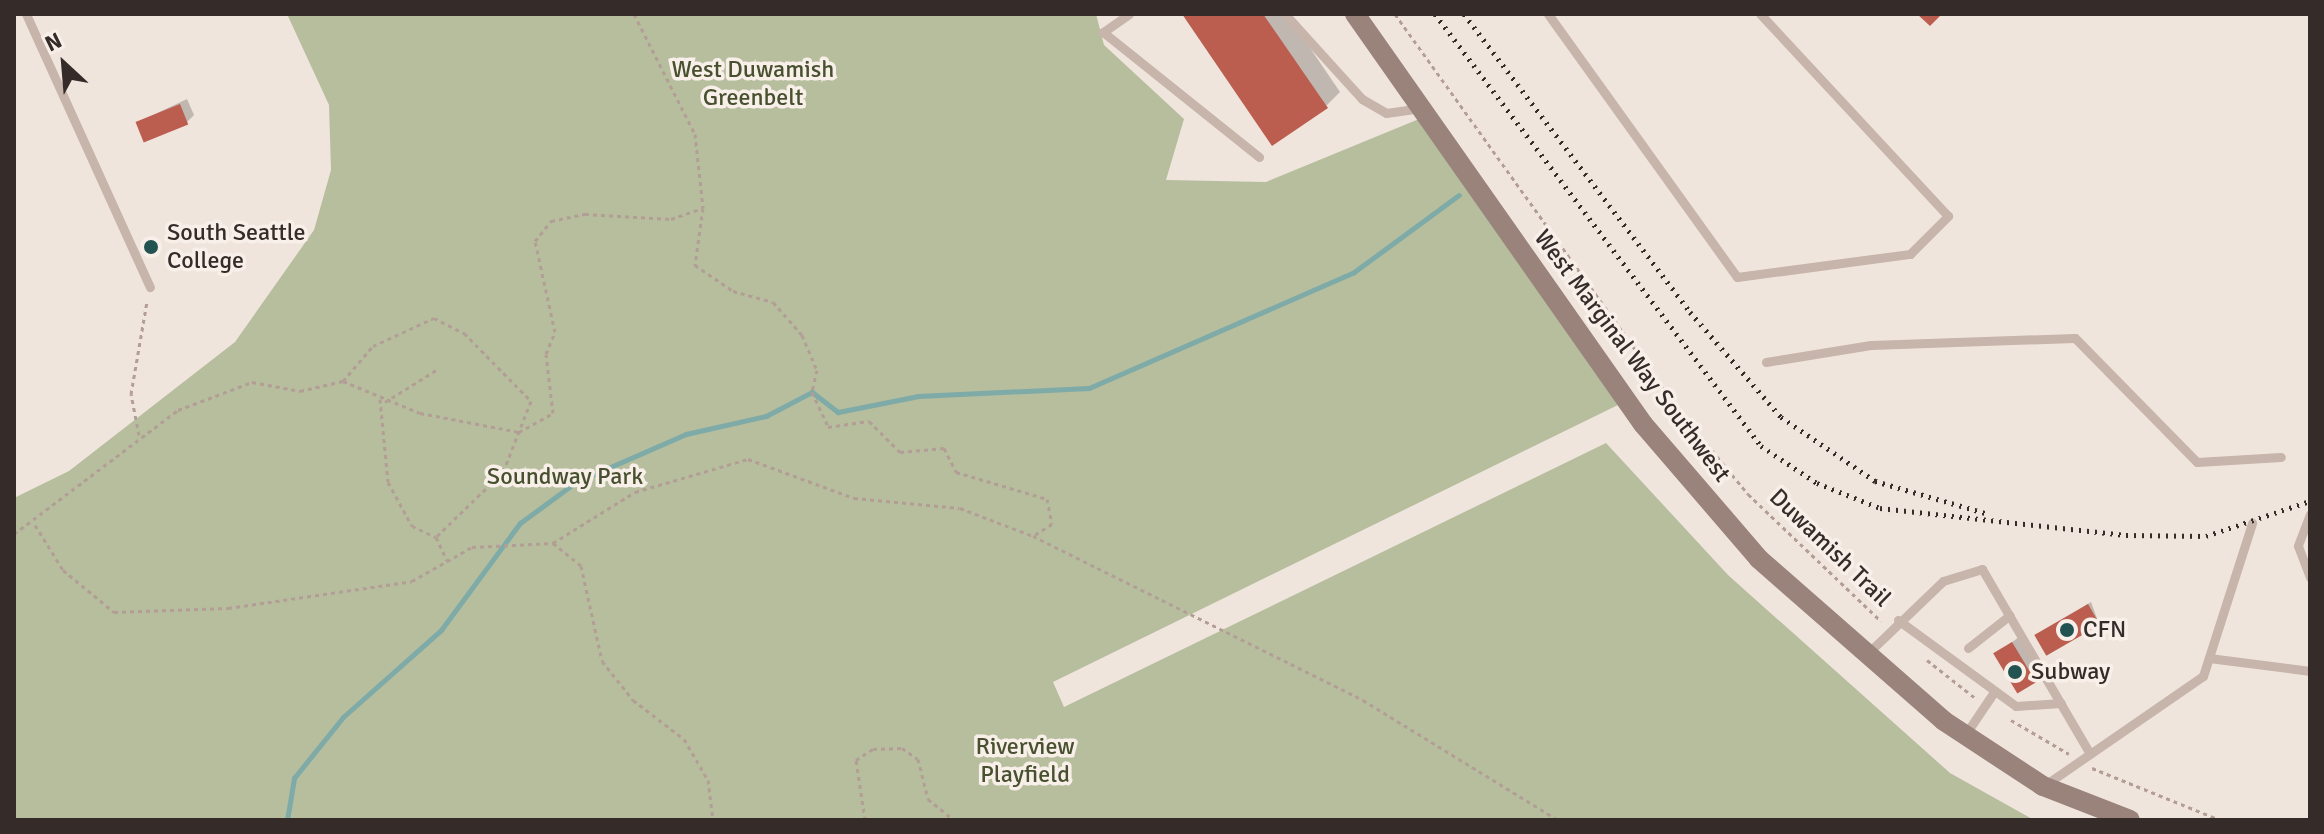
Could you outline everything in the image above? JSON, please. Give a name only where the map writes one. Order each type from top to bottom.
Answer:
[{"type":"main road","name":"West Marginal Way Southwest","points":[[1355,14],[1643,424],[1759,559],[1865,656],[1965,735],[2043,786],[2121,818]]},
{"type":"lane","points":[[26,14],[150,287]]},
{"type":"lane","points":[[1129,14],[1103,32],[1259,157]]},
{"type":"lane","points":[[1285,14],[1362,99],[1386,113],[1420,108]]},
{"type":"lane","points":[[1548,14],[1737,277],[1910,254],[1948,216],[1760,14]]},
{"type":"lane","points":[[1766,362],[1871,345],[2075,338],[2197,462],[2281,457]]},
{"type":"lane","points":[[2310,514],[2298,546],[2310,578]]},
{"type":"lane","points":[[2043,786],[2203,676],[2252,523]]},
{"type":"lane","points":[[1865,656],[1898,620],[1943,581],[1982,569],[2090,754]]},
{"type":"lane","points":[[1968,648],[2010,615]]},
{"type":"lane","points":[[1898,620],[2016,706],[2061,703]]},
{"type":"lane","points":[[2209,658],[2310,671]]},
{"type":"lane","points":[[1965,735],[1994,692]]},
{"type":"path","points":[[634,14],[695,134],[703,208],[695,265],[733,291],[773,302],[802,335],[817,370],[812,392],[828,427],[869,421],[900,452],[944,448],[956,472],[1047,499],[1052,524],[1033,536]]},
{"type":"path","name":"Duwamish Trail","points":[[1395,14],[1681,413],[1801,549],[1890,628]]},
{"type":"path","points":[[343,381],[385,402],[519,432],[553,413],[546,354],[555,332],[535,241],[551,221],[585,214],[671,219],[703,208]]},
{"type":"path","points":[[139,435],[131,394],[150,287]]},
{"type":"path","points":[[14,534],[35,525],[139,435],[178,410],[252,382],[300,391],[343,381],[373,346],[434,318],[464,333],[531,401],[503,472],[436,537]]},
{"type":"path","points":[[385,402],[438,369]]},
{"type":"path","points":[[380,399],[388,482],[412,526],[436,537],[447,561]]},
{"type":"path","points":[[35,525],[63,570],[114,612],[228,608],[397,583],[472,547],[553,543],[635,492],[748,459],[854,498],[960,508],[1033,536],[1363,700],[1558,820]]},
{"type":"path","points":[[553,543],[581,566],[602,661],[633,700],[684,739],[708,780],[713,820]]},
{"type":"path","points":[[1917,650],[1985,705],[2059,749]]},
{"type":"path","points":[[865,820],[856,760],[873,749],[902,748],[918,759],[928,799],[954,820]]},
{"type":"path","points":[[2118,783],[2220,820]]},
{"type":"green space","name":"Soundway Park","points":[[287,14],[1096,14],[1104,45],[1184,119],[1166,180],[1266,182],[1419,119],[1620,404],[1053,682],[1064,707],[1606,443],[1728,575],[1950,773],[2034,820],[14,820],[14,498],[69,471],[235,342],[314,230],[331,170],[329,105]]},
{"type":"building","points":[[1182,14],[1263,14],[1328,108],[1272,146]]},
{"type":"building","points":[[1917,14],[1942,14],[1930,26]]},
{"type":"building","points":[[180,104],[188,124],[144,142],[135,122]]},
{"type":"building","name":"CFN","points":[[2088,604],[2100,625],[2046,656],[2034,635]]},
{"type":"building","name":"Subway","points":[[2012,642],[2036,682],[2017,694],[1993,653]]},
{"type":"waterway","points":[[287,820],[294,778],[343,717],[441,630],[520,523],[576,482],[686,434],[766,416],[812,392],[838,412],[918,396],[1089,388],[1354,272],[1459,195]]},
{"type":"railway","points":[[1435,14],[1761,446],[1817,483],[1880,508],[2126,535],[2206,536],[2310,501]]},
{"type":"railway","points":[[1464,14],[1690,312],[1781,417],[1875,481],[1985,513]]},
{"type":"place","name":"South Seattle College","points":[[151,247]]},
{"type":"place","name":"CFN","points":[[2067,630]]},
{"type":"place","name":"Subway","points":[[2015,672]]},
{"type":"park label","name":"West Duwamish Greenbelt","points":[[753,84]]},
{"type":"park label","name":"Riverview Playfield","points":[[1025,761]]}]
